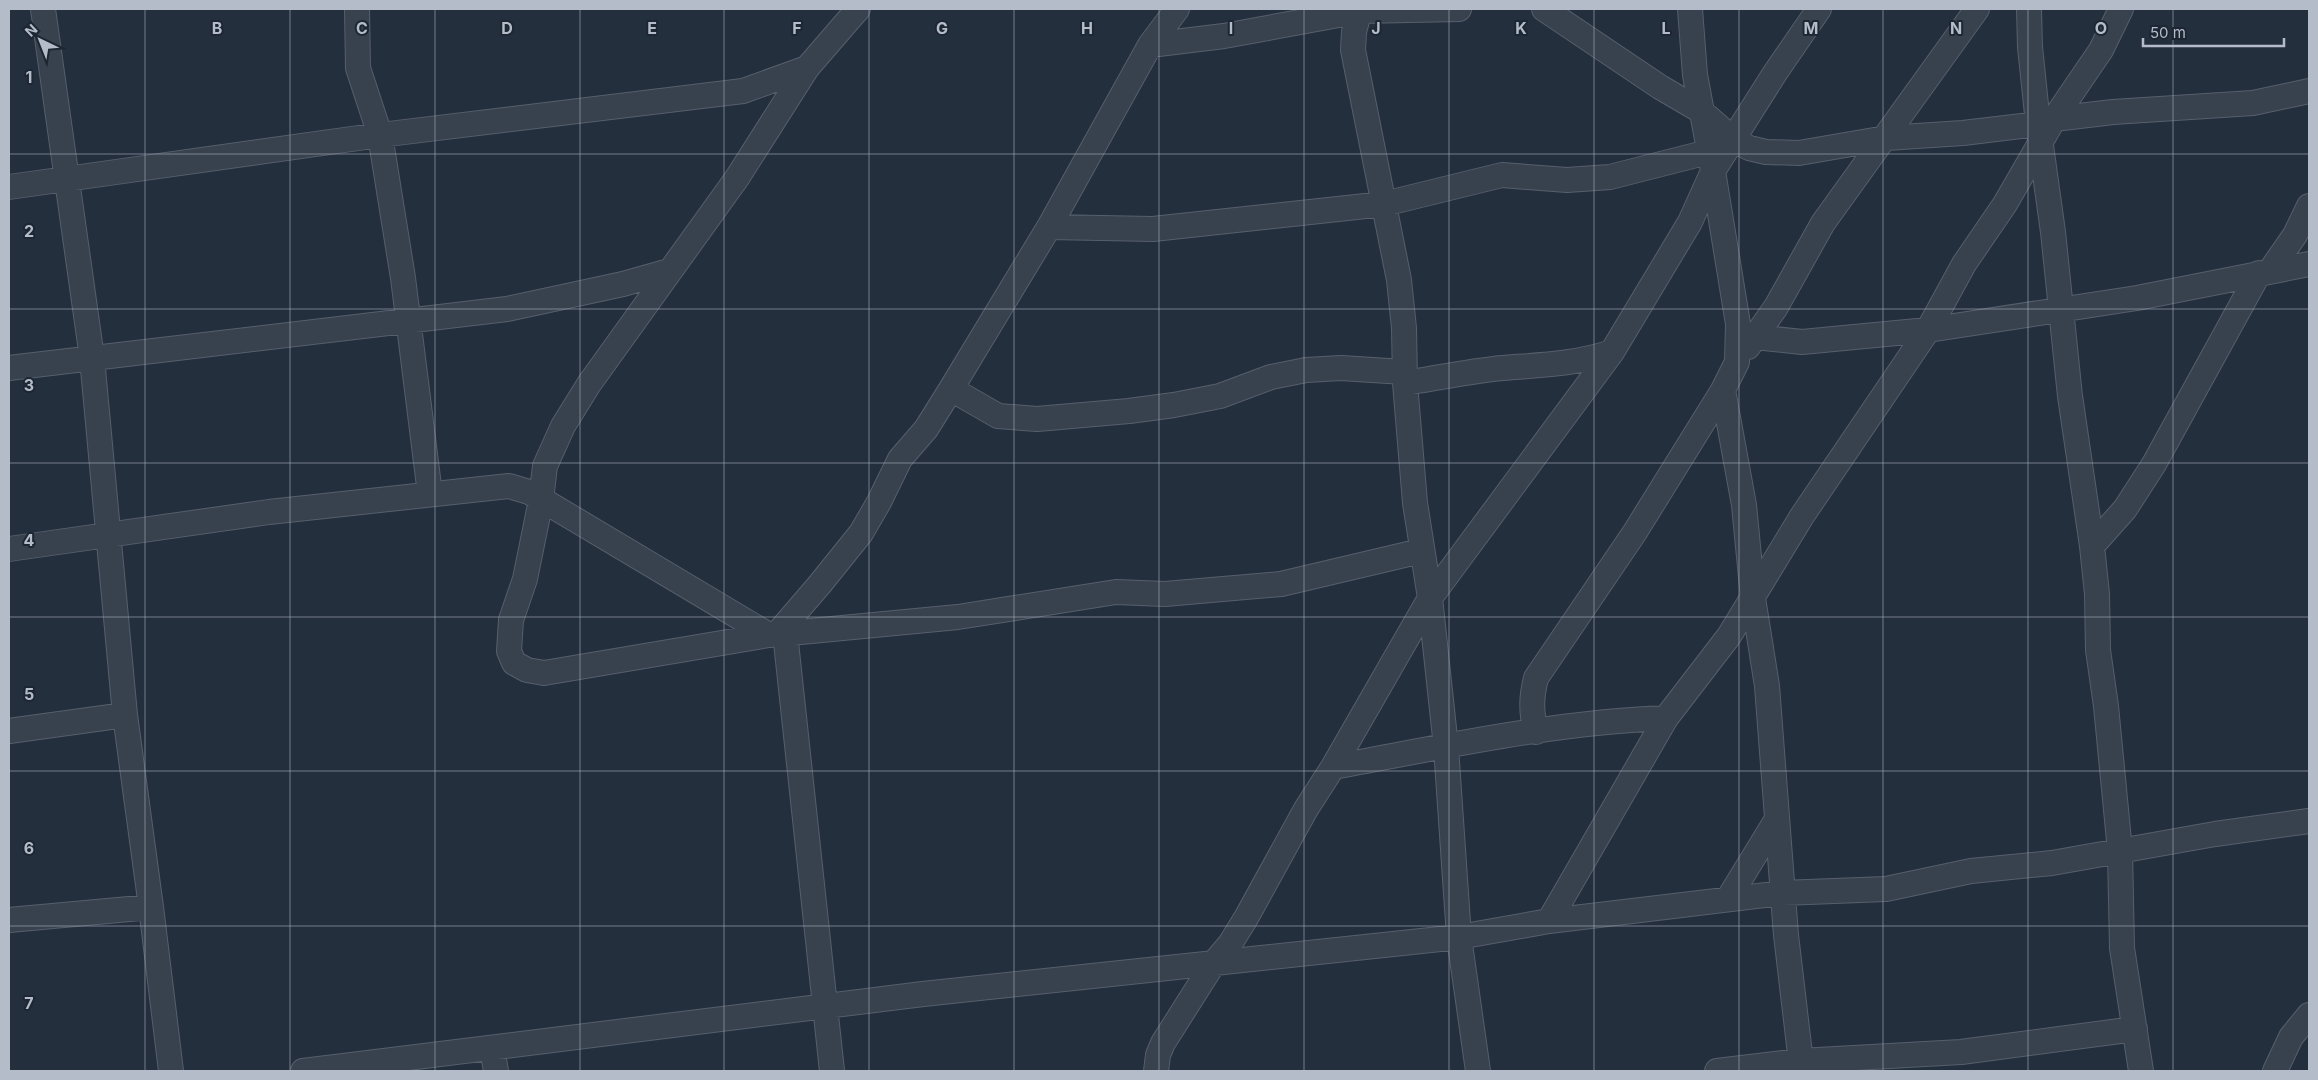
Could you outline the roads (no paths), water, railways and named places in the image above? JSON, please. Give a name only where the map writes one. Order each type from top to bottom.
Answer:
[{"type":"street","points":[[43,9],[92,358],[125,715],[171,1071]]},
{"type":"street","points":[[357,9],[358,68],[380,135],[408,322],[430,494]]},
{"type":"street","points":[[858,9],[807,68],[737,178],[579,399],[563,426],[545,466],[541,500],[525,579],[511,620],[509,650],[514,662],[527,670],[544,673],[777,634],[958,617],[1116,592],[1165,594],[1281,584],[1421,551]]},
{"type":"street","points":[[832,1071],[777,634],[861,533],[900,459],[926,429],[951,389],[1049,227],[1150,45],[1176,9]]},
{"type":"street","points":[[1150,45],[1224,36],[1360,10],[1459,9]]},
{"type":"street","points":[[1544,9],[1653,82],[1701,110],[1733,139],[1749,148],[1766,152],[1799,153],[1886,138],[2044,129],[2113,112],[2253,103],[2309,92]]},
{"type":"street","points":[[1690,9],[1695,75],[1738,324],[1737,362]]},
{"type":"street","points":[[1156,1071],[1158,1055],[1163,1043],[1213,964],[1230,944],[1246,918],[1306,809],[1333,767],[1430,598],[1612,352],[1690,222],[1711,161],[1733,139],[1819,9]]},
{"type":"street","points":[[1536,732],[1531,712],[1532,692],[1536,678],[1635,532],[1723,390],[1737,362],[1776,307],[1823,223],[1977,9]]},
{"type":"street","points":[[2029,9],[2030,47],[2044,129],[2070,396],[2092,546],[2097,594],[2098,650],[2106,706],[2120,851],[2122,948],[2140,1071]]},
{"type":"street","points":[[1549,922],[1666,718],[1729,636],[1802,516],[1928,330],[1964,264],[2005,204],[2044,129],[2100,50],[2121,9]]},
{"type":"street","points":[[1360,10],[1354,32],[1353,50],[1399,280],[1404,328],[1404,378],[1414,502],[1430,598],[1446,747],[1459,937],[1478,1071]]},
{"type":"street","points":[[9,187],[380,135],[744,91],[807,68]]},
{"type":"street","points":[[1049,227],[1153,229],[1384,204],[1502,175],[1567,180],[1610,177],[1711,161]]},
{"type":"street","points":[[2092,546],[2125,509],[2154,464],[2265,272],[2295,234],[2309,206]]},
{"type":"street","points":[[1755,337],[1802,342],[1928,330],[2137,298],[2309,264]]},
{"type":"street","points":[[9,368],[507,309],[623,284],[669,271]]},
{"type":"street","points":[[951,389],[998,416],[1037,419],[1174,405],[1220,396],[1271,377],[1306,370],[1341,368],[1404,378],[1501,368],[1565,364],[1588,360],[1612,352]]},
{"type":"street","points":[[1723,390],[1744,505],[1753,598],[1767,686],[1782,893],[1801,1066]]},
{"type":"street","points":[[509,486],[545,466]]},
{"type":"street","points":[[9,549],[269,512],[509,486],[520,488],[777,634]]},
{"type":"street","points":[[9,731],[125,715]]},
{"type":"street","points":[[1333,767],[1536,732],[1637,719],[1666,718]]},
{"type":"street","points":[[1728,900],[1777,819]]},
{"type":"street","points":[[302,1071],[923,994],[1459,937],[1549,922],[1782,893],[1886,889],[1971,871],[2052,863],[2215,834],[2309,821]]},
{"type":"street","points":[[9,920],[151,907]]},
{"type":"street","points":[[2275,1071],[2291,1037],[2309,1016]]},
{"type":"street","points":[[1717,1071],[1847,1065],[2135,1029]]},
{"type":"street","points":[[492,1048],[496,1071]]}]
